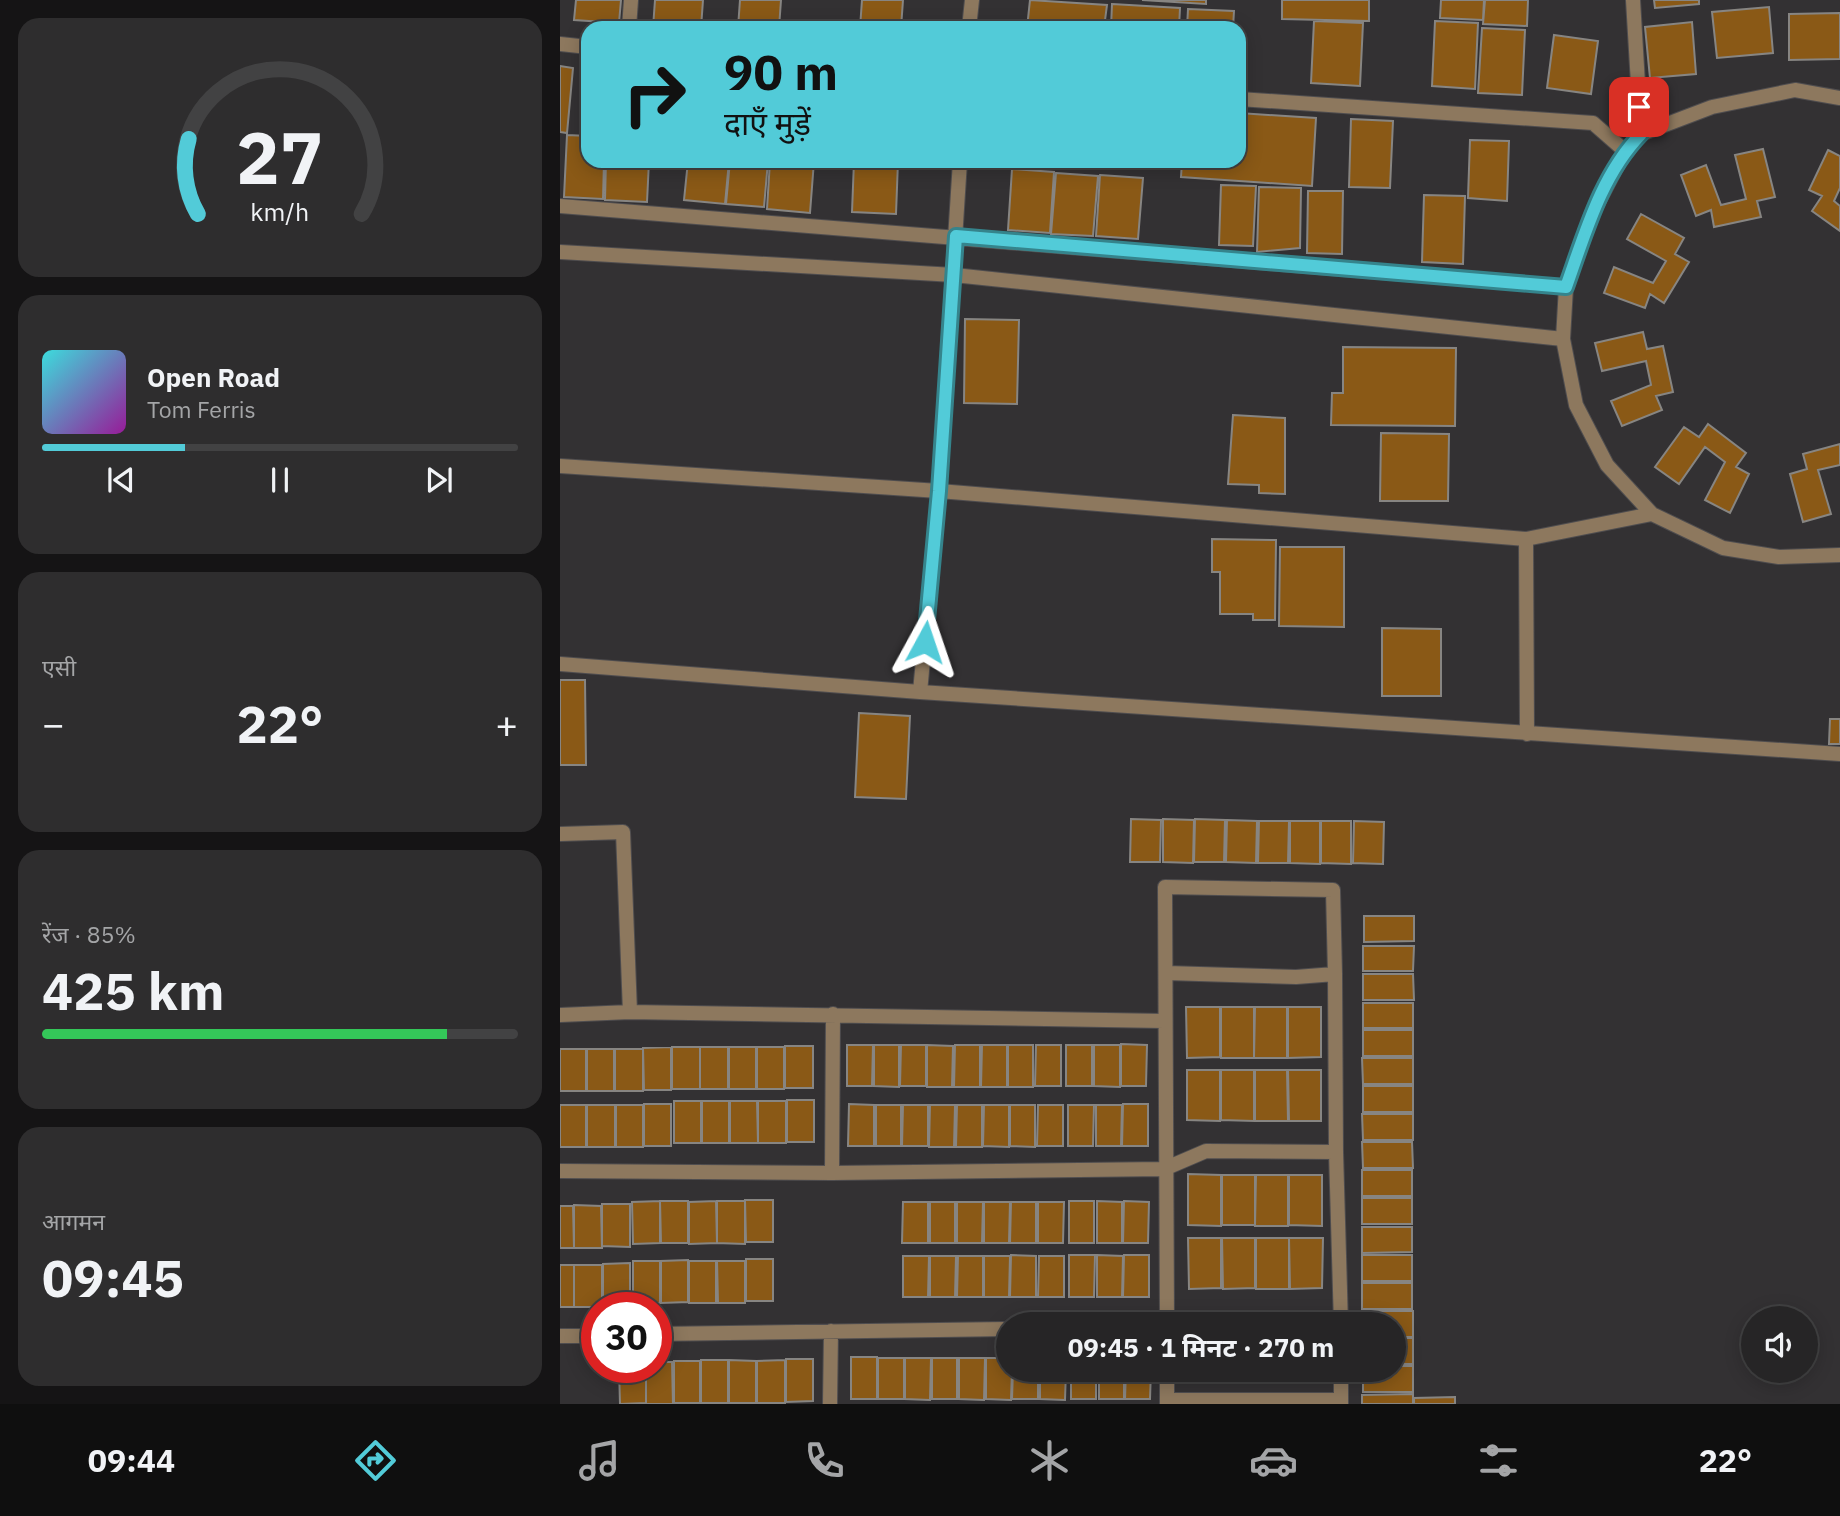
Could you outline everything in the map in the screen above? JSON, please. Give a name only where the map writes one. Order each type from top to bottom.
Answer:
[{"type":"street","points":[[630,21],[631,0]]},
{"type":"street","points":[[970,21],[972,0]]},
{"type":"street","points":[[1633,0],[1641,134]]},
{"type":"street","points":[[560,44],[581,46]]},
{"type":"street","points":[[1840,97],[1795,90],[1712,107],[1641,134],[1625,151],[1591,216],[1566,287],[1563,339],[1576,405],[1607,465],[1652,514],[1723,548],[1779,557],[1840,555]]},
{"type":"street","points":[[1246,99],[1593,123],[1625,151]]},
{"type":"street","points":[[920,692],[939,491],[960,168]]},
{"type":"street","points":[[560,206],[1566,287]]},
{"type":"street","points":[[560,252],[954,275],[1563,339]]},
{"type":"street","points":[[560,466],[939,491],[1526,539],[1652,514]]},
{"type":"street","points":[[1526,539],[1527,734]]},
{"type":"street","points":[[560,664],[920,692],[1840,754]]},
{"type":"street","points":[[560,834],[623,832],[630,1012]]},
{"type":"street","points":[[1167,1312],[1164,1169],[1164,1021],[1167,974],[1165,887],[1333,890],[1341,1312]]},
{"type":"street","points":[[1167,974],[1297,977],[1335,974]]},
{"type":"street","points":[[560,1014],[833,1014],[1164,1021]]},
{"type":"street","points":[[832,1173],[833,1014]]},
{"type":"street","points":[[560,1171],[832,1173],[1164,1169],[1206,1151],[1336,1152]]},
{"type":"street","points":[[672,1334],[996,1329]]},
{"type":"street","points":[[830,1404],[831,1331]]},
{"type":"street","points":[[560,1336],[581,1336]]},
{"type":"street","points":[[1167,1382],[1167,1402],[1341,1402],[1341,1382]]},
{"type":"building","points":[[576,0],[621,0],[619,21],[574,20]]},
{"type":"building","points":[[655,0],[703,0],[702,21],[654,21]]},
{"type":"building","points":[[740,0],[781,0],[780,21],[738,21]]},
{"type":"building","points":[[862,0],[903,0],[902,21],[860,21]]},
{"type":"building","points":[[1030,0],[1107,5],[1105,21],[1028,21]]},
{"type":"building","points":[[1142,0],[1206,0],[1206,4]]},
{"type":"building","points":[[1282,0],[1369,0],[1369,21],[1282,19]]},
{"type":"building","points":[[1441,0],[1484,0],[1483,20],[1440,18]]},
{"type":"building","points":[[1485,0],[1528,0],[1527,26],[1483,24]]},
{"type":"building","points":[[1654,0],[1699,0],[1699,4],[1655,8]]},
{"type":"building","points":[[1112,4],[1180,8],[1179,21],[1111,21]]},
{"type":"building","points":[[1769,7],[1773,53],[1717,58],[1712,12]]},
{"type":"building","points":[[1188,9],[1234,11],[1233,21],[1187,21]]},
{"type":"building","points":[[1840,13],[1840,59],[1789,60],[1789,14]]},
{"type":"building","points":[[1314,21],[1363,23],[1360,86],[1311,83]]},
{"type":"building","points":[[1435,21],[1478,23],[1475,89],[1432,86]]},
{"type":"building","points":[[1692,22],[1696,74],[1650,78],[1645,27]]},
{"type":"building","points":[[1482,28],[1525,30],[1522,95],[1478,93]]},
{"type":"building","points":[[1554,35],[1598,41],[1591,94],[1547,88]]},
{"type":"building","points":[[560,66],[573,68],[567,133],[560,132]]},
{"type":"building","points":[[1246,113],[1316,118],[1312,186],[1181,177],[1182,168],[1246,168]]},
{"type":"building","points":[[1351,119],[1393,121],[1390,188],[1349,187]]},
{"type":"building","points":[[567,135],[581,136],[581,168],[604,168],[603,199],[564,197]]},
{"type":"building","points":[[1470,140],[1509,141],[1507,201],[1468,198]]},
{"type":"building","points":[[1763,149],[1775,197],[1757,201],[1761,217],[1714,227],[1711,210],[1696,216],[1681,175],[1706,165],[1721,205],[1746,199],[1735,155]]},
{"type":"building","points":[[1828,150],[1840,156],[1840,188],[1834,201],[1840,206],[1840,231],[1812,211],[1822,196],[1809,190]]},
{"type":"building","points":[[606,168],[649,168],[647,202],[605,200]]},
{"type":"building","points":[[687,168],[728,168],[725,204],[684,200]]},
{"type":"building","points":[[729,168],[767,168],[764,207],[726,204]]},
{"type":"building","points":[[770,168],[813,168],[810,213],[767,209]]},
{"type":"building","points":[[854,168],[898,168],[896,214],[852,212]]},
{"type":"building","points":[[1012,169],[1054,172],[1050,233],[1008,230]]},
{"type":"building","points":[[1056,173],[1098,176],[1093,236],[1051,234]]},
{"type":"building","points":[[1100,175],[1143,178],[1138,239],[1096,236]]},
{"type":"building","points":[[1221,185],[1256,186],[1253,246],[1219,245]]},
{"type":"building","points":[[1259,187],[1301,188],[1300,248],[1257,252]]},
{"type":"building","points":[[1308,191],[1343,191],[1342,254],[1307,253]]},
{"type":"building","points":[[1424,195],[1465,196],[1463,264],[1422,262]]},
{"type":"building","points":[[1641,214],[1684,238],[1675,254],[1689,262],[1664,303],[1650,294],[1645,308],[1604,293],[1614,267],[1653,283],[1666,261],[1627,239]]},
{"type":"building","points":[[965,319],[1019,320],[1017,404],[964,403]]},
{"type":"building","points":[[1643,332],[1647,349],[1663,346],[1673,392],[1656,396],[1662,410],[1622,426],[1611,401],[1651,385],[1646,361],[1602,371],[1595,343]]},
{"type":"building","points":[[1343,347],[1456,348],[1455,426],[1331,425],[1332,393],[1343,393]]},
{"type":"building","points":[[1233,415],[1285,418],[1285,494],[1259,493],[1259,485],[1228,484]]},
{"type":"building","points":[[1708,424],[1746,453],[1736,467],[1749,474],[1730,513],[1705,500],[1725,462],[1705,447],[1679,484],[1655,467],[1684,427],[1699,437]]},
{"type":"building","points":[[1381,433],[1449,434],[1448,501],[1380,501]]},
{"type":"building","points":[[1840,444],[1840,465],[1818,470],[1831,514],[1803,522],[1790,474],[1807,469],[1803,454]]},
{"type":"building","points":[[1212,539],[1276,540],[1275,620],[1253,620],[1253,614],[1220,614],[1220,572],[1212,572]]},
{"type":"building","points":[[1280,547],[1344,547],[1344,627],[1279,626]]},
{"type":"building","points":[[1382,628],[1441,629],[1441,696],[1382,696]]},
{"type":"building","points":[[560,680],[585,680],[586,765],[560,765]]},
{"type":"building","points":[[859,713],[910,716],[906,799],[855,797]]},
{"type":"building","points":[[1830,719],[1840,719],[1840,744],[1829,744]]},
{"type":"building","points":[[1131,819],[1161,820],[1160,862],[1130,862]]},
{"type":"building","points":[[1163,819],[1194,820],[1193,863],[1163,862]]},
{"type":"building","points":[[1195,819],[1225,820],[1224,862],[1194,862]]},
{"type":"building","points":[[1227,820],[1257,821],[1256,863],[1226,862]]},
{"type":"building","points":[[1259,821],[1289,821],[1288,863],[1258,863]]},
{"type":"building","points":[[1290,821],[1320,821],[1320,864],[1290,863]]},
{"type":"building","points":[[1321,821],[1351,821],[1351,864],[1321,863]]},
{"type":"building","points":[[1354,821],[1384,822],[1383,864],[1353,863]]},
{"type":"building","points":[[1364,916],[1414,916],[1414,941],[1364,942]]},
{"type":"building","points":[[1363,946],[1414,946],[1413,971],[1363,971]]},
{"type":"building","points":[[1363,974],[1413,974],[1414,1000],[1363,1000]]},
{"type":"building","points":[[1363,1003],[1413,1003],[1413,1028],[1363,1028]]},
{"type":"building","points":[[1186,1007],[1220,1007],[1220,1057],[1187,1058]]},
{"type":"building","points":[[1221,1007],[1254,1007],[1254,1058],[1221,1058]]},
{"type":"building","points":[[1255,1007],[1287,1007],[1287,1058],[1254,1058]]},
{"type":"building","points":[[1288,1007],[1321,1007],[1321,1057],[1288,1058]]},
{"type":"building","points":[[1363,1030],[1413,1030],[1413,1056],[1363,1056]]},
{"type":"building","points":[[1121,1044],[1147,1045],[1146,1086],[1121,1086]]},
{"type":"building","points":[[847,1045],[873,1045],[872,1086],[847,1086]]},
{"type":"building","points":[[874,1045],[899,1045],[899,1087],[874,1086]]},
{"type":"building","points":[[901,1045],[926,1045],[926,1086],[900,1086]]},
{"type":"building","points":[[927,1045],[953,1046],[952,1087],[927,1087]]},
{"type":"building","points":[[955,1045],[980,1045],[980,1087],[954,1087]]},
{"type":"building","points":[[982,1045],[1007,1045],[1007,1087],[981,1087]]},
{"type":"building","points":[[1008,1045],[1033,1045],[1033,1087],[1008,1087]]},
{"type":"building","points":[[1036,1045],[1061,1045],[1061,1086],[1035,1086]]},
{"type":"building","points":[[1066,1045],[1092,1045],[1092,1086],[1066,1086]]},
{"type":"building","points":[[1094,1045],[1120,1045],[1120,1087],[1094,1086]]},
{"type":"building","points":[[785,1046],[813,1046],[813,1088],[785,1088]]},
{"type":"building","points":[[671,1047],[671,1090],[644,1090],[643,1048]]},
{"type":"building","points":[[672,1047],[700,1047],[700,1089],[672,1089]]},
{"type":"building","points":[[700,1047],[728,1047],[728,1089],[700,1089]]},
{"type":"building","points":[[729,1047],[756,1047],[756,1089],[729,1089]]},
{"type":"building","points":[[757,1047],[784,1047],[784,1089],[757,1089]]},
{"type":"building","points":[[560,1049],[586,1049],[586,1091],[560,1091]]},
{"type":"building","points":[[587,1049],[614,1049],[614,1091],[587,1091]]},
{"type":"building","points":[[615,1049],[643,1049],[643,1091],[615,1091]]},
{"type":"building","points":[[1362,1058],[1413,1058],[1413,1084],[1363,1084]]},
{"type":"building","points":[[1187,1070],[1220,1070],[1220,1121],[1187,1120]]},
{"type":"building","points":[[1221,1070],[1254,1070],[1254,1121],[1221,1120]]},
{"type":"building","points":[[1255,1070],[1287,1070],[1288,1121],[1255,1121]]},
{"type":"building","points":[[1288,1070],[1321,1070],[1321,1121],[1289,1121]]},
{"type":"building","points":[[1363,1086],[1413,1086],[1413,1112],[1363,1112]]},
{"type":"building","points":[[787,1100],[814,1100],[814,1142],[787,1142]]},
{"type":"building","points":[[674,1101],[701,1101],[701,1143],[674,1143]]},
{"type":"building","points":[[702,1101],[729,1101],[729,1143],[702,1143]]},
{"type":"building","points":[[730,1101],[757,1101],[758,1143],[730,1143]]},
{"type":"building","points":[[758,1101],[786,1101],[786,1143],[758,1143]]},
{"type":"building","points":[[644,1104],[671,1104],[671,1146],[644,1146]]},
{"type":"building","points":[[849,1104],[874,1105],[874,1146],[848,1146]]},
{"type":"building","points":[[1123,1104],[1148,1104],[1148,1146],[1122,1146]]},
{"type":"building","points":[[560,1105],[586,1105],[586,1147],[560,1147]]},
{"type":"building","points":[[587,1105],[615,1105],[615,1147],[587,1147]]},
{"type":"building","points":[[616,1105],[643,1105],[643,1147],[616,1147]]},
{"type":"building","points":[[876,1105],[901,1105],[901,1146],[876,1146]]},
{"type":"building","points":[[903,1105],[928,1105],[928,1146],[902,1146]]},
{"type":"building","points":[[930,1105],[955,1105],[954,1147],[929,1147]]},
{"type":"building","points":[[957,1105],[982,1105],[982,1147],[956,1147]]},
{"type":"building","points":[[984,1105],[1009,1105],[1009,1147],[983,1146]]},
{"type":"building","points":[[1010,1105],[1035,1105],[1035,1147],[1010,1146]]},
{"type":"building","points":[[1038,1105],[1063,1105],[1063,1146],[1037,1146]]},
{"type":"building","points":[[1068,1105],[1094,1105],[1093,1146],[1068,1146]]},
{"type":"building","points":[[1096,1105],[1122,1105],[1121,1146],[1096,1146]]},
{"type":"building","points":[[1362,1114],[1413,1114],[1413,1140],[1363,1140]]},
{"type":"building","points":[[1362,1142],[1412,1142],[1413,1168],[1363,1168]]},
{"type":"building","points":[[1362,1170],[1412,1170],[1412,1196],[1362,1196]]},
{"type":"building","points":[[1188,1174],[1221,1175],[1221,1226],[1188,1225]]},
{"type":"building","points":[[1222,1175],[1255,1175],[1255,1225],[1222,1225]]},
{"type":"building","points":[[1256,1175],[1288,1175],[1288,1226],[1255,1226]]},
{"type":"building","points":[[1289,1175],[1322,1175],[1322,1226],[1289,1225]]},
{"type":"building","points":[[1362,1198],[1412,1198],[1412,1224],[1362,1224]]},
{"type":"building","points":[[745,1200],[773,1200],[773,1242],[746,1242]]},
{"type":"building","points":[[660,1201],[688,1201],[688,1243],[661,1243]]},
{"type":"building","points":[[660,1201],[660,1243],[633,1244],[632,1202]]},
{"type":"building","points":[[716,1201],[717,1243],[689,1244],[689,1202]]},
{"type":"building","points":[[717,1201],[745,1201],[745,1244],[717,1243]]},
{"type":"building","points":[[1069,1201],[1094,1201],[1094,1243],[1069,1243]]},
{"type":"building","points":[[1097,1201],[1122,1202],[1122,1243],[1097,1243]]},
{"type":"building","points":[[1124,1201],[1149,1202],[1148,1243],[1123,1243]]},
{"type":"building","points":[[903,1202],[928,1202],[928,1243],[902,1243]]},
{"type":"building","points":[[930,1202],[955,1202],[955,1243],[930,1243]]},
{"type":"building","points":[[957,1202],[983,1202],[982,1243],[957,1243]]},
{"type":"building","points":[[984,1202],[1010,1202],[1009,1243],[984,1243]]},
{"type":"building","points":[[1011,1202],[1036,1202],[1036,1243],[1010,1243]]},
{"type":"building","points":[[1038,1202],[1064,1202],[1063,1243],[1038,1243]]},
{"type":"building","points":[[602,1204],[630,1204],[630,1247],[602,1246]]},
{"type":"building","points":[[574,1205],[601,1206],[602,1248],[574,1248]]},
{"type":"building","points":[[560,1206],[573,1206],[574,1248],[560,1248]]},
{"type":"building","points":[[1362,1227],[1412,1227],[1412,1252],[1362,1253]]},
{"type":"building","points":[[1188,1238],[1221,1238],[1221,1288],[1189,1289]]},
{"type":"building","points":[[1222,1238],[1255,1238],[1255,1288],[1223,1289]]},
{"type":"building","points":[[1256,1238],[1289,1238],[1289,1289],[1256,1289]]},
{"type":"building","points":[[1289,1238],[1323,1238],[1322,1288],[1290,1289]]},
{"type":"building","points":[[1011,1255],[1036,1256],[1036,1297],[1010,1297]]},
{"type":"building","points":[[1069,1255],[1095,1255],[1094,1297],[1069,1297]]},
{"type":"building","points":[[1097,1255],[1123,1256],[1122,1297],[1097,1297]]},
{"type":"building","points":[[1124,1255],[1149,1255],[1149,1297],[1123,1297]]},
{"type":"building","points":[[1362,1255],[1412,1255],[1412,1281],[1362,1281]]},
{"type":"building","points":[[903,1256],[929,1256],[928,1297],[903,1297]]},
{"type":"building","points":[[930,1256],[956,1256],[955,1297],[930,1297]]},
{"type":"building","points":[[958,1256],[983,1256],[983,1297],[957,1297]]},
{"type":"building","points":[[984,1256],[1010,1256],[1009,1297],[984,1297]]},
{"type":"building","points":[[1039,1256],[1064,1256],[1064,1297],[1038,1297]]},
{"type":"building","points":[[746,1259],[773,1259],[773,1301],[746,1301]]},
{"type":"building","points":[[688,1260],[688,1302],[672,1303],[672,1292],[661,1292],[661,1261]]},
{"type":"building","points":[[633,1261],[660,1261],[660,1292],[633,1292]]},
{"type":"building","points":[[689,1261],[716,1261],[716,1303],[689,1303]]},
{"type":"building","points":[[717,1261],[745,1261],[745,1303],[718,1303]]},
{"type":"building","points":[[630,1263],[630,1292],[603,1292],[603,1264]]},
{"type":"building","points":[[560,1265],[574,1265],[574,1307],[560,1307]]},
{"type":"building","points":[[574,1265],[602,1265],[602,1292],[581,1292],[581,1307],[574,1307]]},
{"type":"building","points":[[1362,1283],[1412,1283],[1412,1309],[1362,1309]]},
{"type":"building","points":[[1413,1311],[1413,1337],[1406,1337],[1406,1312],[1363,1312]]},
{"type":"building","points":[[1406,1338],[1413,1338],[1413,1364],[1406,1364]]},
{"type":"building","points":[[851,1357],[877,1357],[877,1399],[851,1399]]},
{"type":"building","points":[[878,1358],[904,1358],[904,1399],[878,1399]]},
{"type":"building","points":[[905,1358],[931,1358],[930,1400],[905,1399]]},
{"type":"building","points":[[932,1358],[957,1358],[957,1399],[932,1399]]},
{"type":"building","points":[[959,1358],[985,1358],[984,1400],[959,1399]]},
{"type":"building","points":[[986,1358],[996,1358],[996,1382],[1012,1382],[1011,1400],[986,1399]]},
{"type":"building","points":[[786,1359],[813,1359],[813,1401],[786,1402]]},
{"type":"building","points":[[701,1360],[728,1360],[728,1403],[701,1403]]},
{"type":"building","points":[[729,1360],[756,1361],[756,1403],[729,1403]]},
{"type":"building","points":[[785,1360],[785,1403],[757,1403],[757,1361]]},
{"type":"building","points":[[674,1361],[700,1361],[700,1403],[674,1403]]},
{"type":"building","points":[[672,1362],[673,1404],[646,1404],[646,1383],[672,1383]]},
{"type":"building","points":[[1406,1366],[1413,1366],[1413,1392],[1363,1392],[1363,1382],[1406,1382]]},
{"type":"building","points":[[1013,1382],[1038,1382],[1038,1399],[1012,1399]]},
{"type":"building","points":[[1040,1382],[1066,1382],[1065,1400],[1040,1399]]},
{"type":"building","points":[[1071,1382],[1096,1382],[1096,1399],[1071,1399]]},
{"type":"building","points":[[1099,1382],[1124,1382],[1124,1399],[1099,1399]]},
{"type":"building","points":[[1126,1382],[1151,1382],[1150,1399],[1125,1399]]},
{"type":"building","points":[[619,1383],[646,1383],[646,1403],[620,1404]]},
{"type":"building","points":[[1413,1394],[1413,1404],[1362,1404],[1362,1395]]},
{"type":"building","points":[[1455,1397],[1455,1404],[1414,1404],[1414,1398]]},
{"type":"route","points":[[925,642],[939,491],[956,236],[1566,287],[1591,216],[1625,151],[1641,134],[1639,107]]}]
